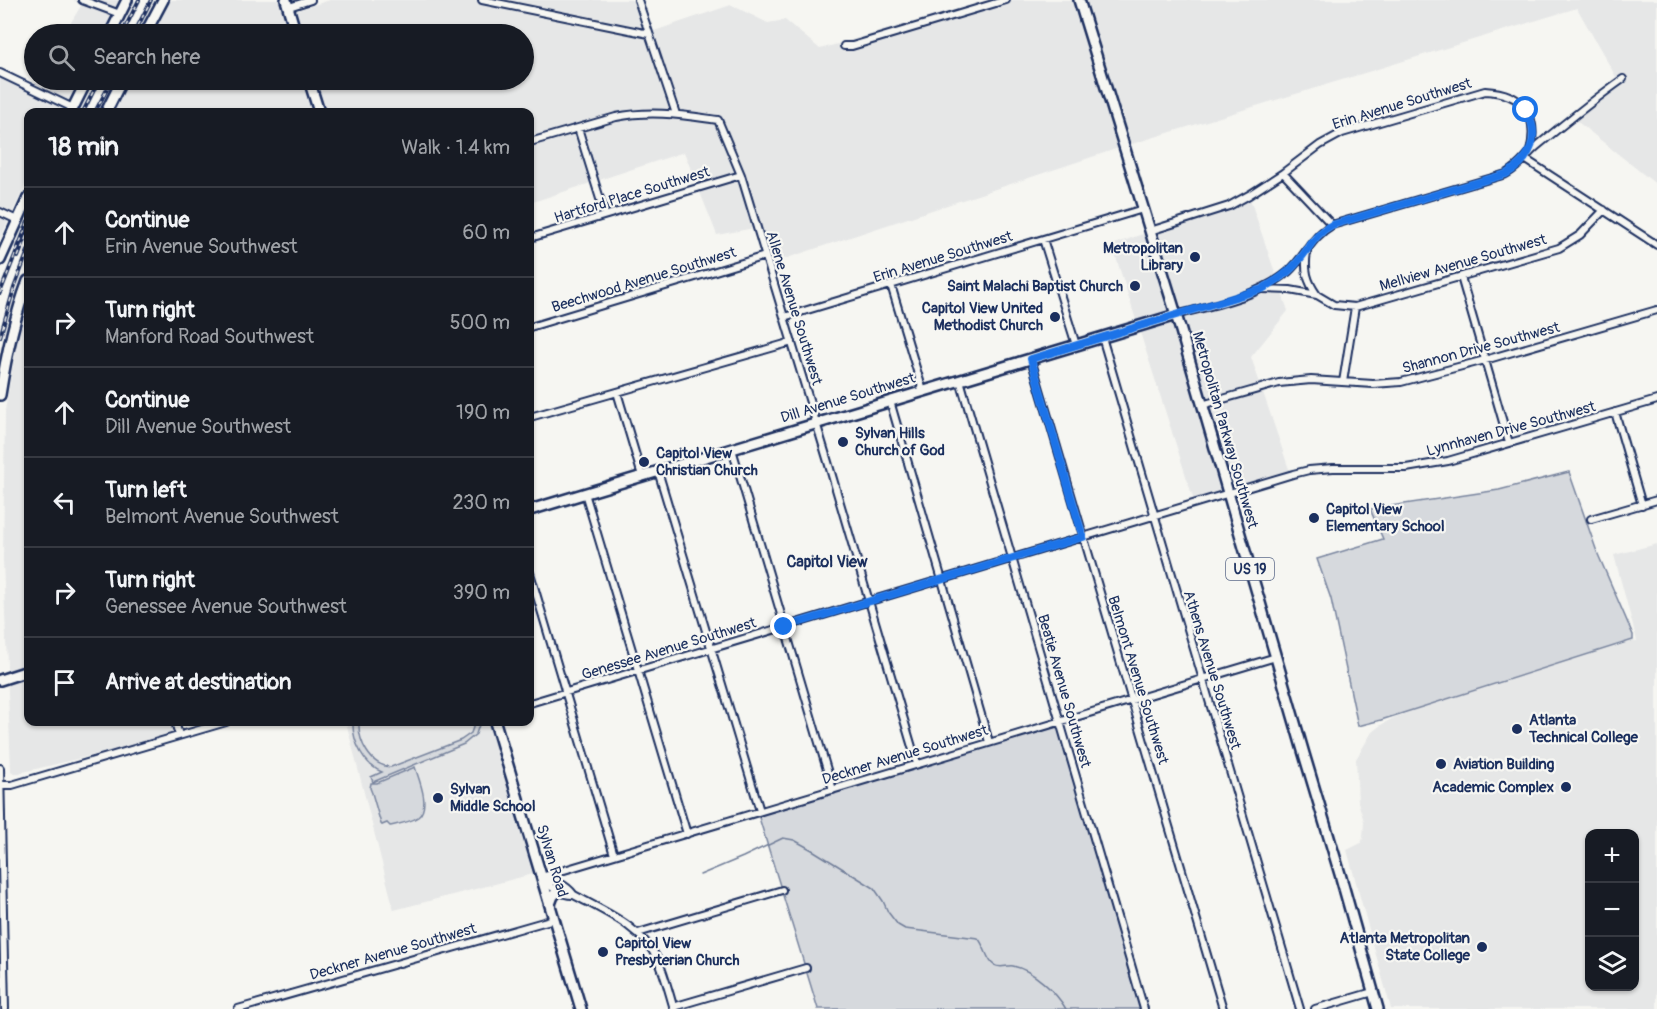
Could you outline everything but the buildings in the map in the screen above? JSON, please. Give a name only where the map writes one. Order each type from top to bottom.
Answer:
[{"type":"main road","points":[[115,24],[127,0]]},
{"type":"main road","points":[[150,24],[162,0]]},
{"type":"main road","name":"Metropolitan Parkway Southwest","points":[[1079,0],[1176,315],[1378,1009]]},
{"type":"main road","points":[[287,3],[294,24]]},
{"type":"main road","points":[[73,108],[82,90]]},
{"type":"main road","points":[[108,108],[117,90]]},
{"type":"main road","points":[[312,90],[318,108]]},
{"type":"main road","points":[[0,260],[24,206]]},
{"type":"main road","points":[[0,395],[15,321],[24,297]]},
{"type":"main road","name":"Dill Avenue Southwest","points":[[534,509],[1176,315]]},
{"type":"main road","points":[[0,680],[24,672]]},
{"type":"main road","name":"Sylvan Road","points":[[496,726],[581,1009]]},
{"type":"main road","points":[[550,906],[553,896],[562,889]]},
{"type":"street","points":[[82,0],[120,14]]},
{"type":"street","points":[[287,3],[311,0]]},
{"type":"street","points":[[482,0],[649,34]]},
{"type":"street","points":[[534,141],[630,114],[655,112],[676,114],[638,0]]},
{"type":"street","points":[[844,46],[852,46],[1006,0]]},
{"type":"street","points":[[0,73],[24,85]]},
{"type":"street","points":[[1176,315],[1262,289],[1288,271],[1318,234],[1332,225],[1506,174],[1517,168],[1530,152],[1585,106],[1623,79]]},
{"type":"street","points":[[33,90],[68,108]]},
{"type":"street","name":"Erin Avenue Southwest","points":[[1150,231],[1229,206],[1283,173],[1320,145],[1342,133],[1485,91],[1508,95],[1526,110],[1532,119],[1533,128],[1530,152]]},
{"type":"street","name":"Allene Avenue Southwest","points":[[676,114],[718,120],[741,174],[917,764]]},
{"type":"street","points":[[578,128],[605,215]]},
{"type":"street","points":[[1525,159],[1657,245]]},
{"type":"street","points":[[1283,173],[1332,225]]},
{"type":"street","name":"Hartford Place Southwest","points":[[534,237],[741,174]]},
{"type":"street","name":"Erin Avenue Southwest","points":[[784,317],[1143,209]]},
{"type":"street","name":"Mellview Avenue Southwest","points":[[1262,289],[1290,290],[1317,296],[1334,305],[1355,307],[1558,248],[1580,235],[1604,210]]},
{"type":"street","points":[[0,212],[17,220]]},
{"type":"street","points":[[1043,239],[1076,345]]},
{"type":"street","points":[[1307,249],[1306,275],[1317,296]]},
{"type":"street","name":"Beechwood Avenue Southwest","points":[[534,326],[765,256]]},
{"type":"street","points":[[1461,277],[1509,443]]},
{"type":"street","points":[[891,285],[923,391]]},
{"type":"street","points":[[1343,382],[1355,307]]},
{"type":"street","name":"Shannon Drive Southwest","points":[[1202,405],[1279,383],[1311,380],[1373,384],[1401,382],[1657,310]]},
{"type":"street","name":"Athens Avenue Southwest","points":[[1102,337],[1300,1009]]},
{"type":"street","points":[[534,416],[792,342]]},
{"type":"street","name":"Belmont Avenue Southwest","points":[[1031,359],[1222,1009]]},
{"type":"street","name":"Beatie Avenue Southwest","points":[[960,380],[1144,1009]]},
{"type":"street","points":[[617,392],[642,476]]},
{"type":"street","name":"Lynnhaven Drive Southwest","points":[[1228,493],[1309,470],[1413,468],[1448,461],[1657,400]]},
{"type":"street","points":[[890,401],[989,742]]},
{"type":"street","points":[[1615,412],[1642,505]]},
{"type":"street","points":[[732,449],[833,790]]},
{"type":"street","points":[[658,471],[760,812]]},
{"type":"street","points":[[585,493],[687,834]]},
{"type":"street","name":"Genessee Avenue Southwest","points":[[534,702],[1228,493]]},
{"type":"street","points":[[1591,519],[1657,500]]},
{"type":"street","points":[[534,587],[614,855]]},
{"type":"street","name":"Deckner Avenue Southwest","points":[[541,877],[1276,657]]},
{"type":"street","points":[[176,726],[179,735]]},
{"type":"street","points":[[0,785],[12,785],[212,726]]},
{"type":"street","points":[[0,768],[5,1009]]},
{"type":"street","points":[[562,889],[566,870]]},
{"type":"street","points":[[541,877],[549,886],[562,889],[568,895],[574,895],[622,921],[638,933],[658,960],[673,1008],[806,968]]},
{"type":"street","points":[[638,933],[782,890]]},
{"type":"street","name":"Deckner Avenue Southwest","points":[[238,1009],[554,919]]},
{"type":"street","points":[[1315,1009],[1373,992]]},
{"type":"shaded area","points":[[73,0],[119,0],[107,24],[70,24],[82,4]]},
{"type":"shaded area","points":[[169,0],[281,0],[285,14],[330,0],[643,0],[654,31],[731,5],[768,23],[785,20],[820,49],[989,0],[1657,0],[1657,185],[1574,119],[1620,84],[1577,8],[1122,147],[769,264],[754,228],[717,235],[684,152],[534,202],[534,108],[116,108],[125,90],[534,90],[534,24],[157,24]]},
{"type":"shaded area","points":[[0,78],[30,93],[32,90],[74,90],[64,108],[24,108],[24,188],[0,239]]},
{"type":"shaded area","points":[[1249,196],[1288,311],[1251,357],[1291,475],[1195,504],[1112,245]]},
{"type":"shaded area","points":[[24,315],[24,726],[178,726],[181,734],[15,774],[11,771],[3,560],[5,410]]},
{"type":"shaded area","points":[[1569,472],[1597,552],[1633,635],[1633,640],[1358,726],[1331,599],[1317,559],[1383,539],[1370,509],[1499,490]]},
{"type":"shaded area","name":"Atlanta Technical College","points":[[1657,544],[1657,1009],[1391,1009],[1347,850],[1361,843],[1363,838],[1364,821],[1358,802],[1356,759],[1372,732],[1393,718],[1412,711],[1631,640],[1637,641],[1614,555]]},
{"type":"shaded area","points":[[1062,723],[1145,1009],[818,1009],[757,811]]},
{"type":"shaded area","name":"Sylvan Middle School","points":[[347,726],[489,726],[533,874],[394,910]]},
{"type":"shaded area","points":[[353,726],[359,726],[363,744],[371,757],[384,766],[391,767],[461,740],[471,733],[474,726],[479,726],[476,734],[464,744],[373,782],[371,777],[382,772],[370,764],[360,752]]},
{"type":"shaded area","points":[[415,767],[423,793],[422,813],[408,822],[390,826],[387,823],[382,825],[370,788],[371,783],[377,783]]},
{"type":"waterway","points":[[700,875],[783,838],[794,840],[874,888],[898,925],[905,929],[978,938],[994,965],[1013,966],[1028,972],[1050,989],[1066,1009]]},
{"type":"railway","points":[[127,24],[139,0]]},
{"type":"railway","points":[[139,24],[151,0]]},
{"type":"railway","points":[[85,108],[94,90]]},
{"type":"railway","points":[[97,108],[107,90]]},
{"type":"railway","points":[[0,293],[24,232]]},
{"type":"railway","points":[[18,257],[24,242]]},
{"type":"railway","points":[[0,337],[24,262]]},
{"type":"place","name":"Metropolitan Library","points":[[1195,257]]},
{"type":"place","name":"Saint Malachi Baptist Church","points":[[1135,286]]},
{"type":"place","name":"Capitol View United Methodist Church","points":[[1055,317]]},
{"type":"place","name":"Sylvan Hills Church of God","points":[[843,442]]},
{"type":"place","name":"Capitol View Christian Church","points":[[644,462]]},
{"type":"place","name":"Capitol View Elementary School","points":[[1314,518]]},
{"type":"place","name":"Atlanta Technical College","points":[[1517,729]]},
{"type":"place","name":"Aviation Building","points":[[1441,764]]},
{"type":"place","name":"Academic Complex","points":[[1566,787]]},
{"type":"place","name":"Sylvan Middle School","points":[[438,798]]},
{"type":"place","name":"Atlanta Metropolitan State College","points":[[1482,947]]},
{"type":"place","name":"Capitol View Presbyterian Church","points":[[603,952]]},
{"type":"district","name":"Capitol View","points":[[827,562]]},
{"type":"route","points":[[784,627],[1083,537],[1031,359],[1262,289],[1288,271],[1318,234],[1332,225],[1506,174],[1517,168],[1530,152],[1533,128],[1532,119],[1526,110]]}]
